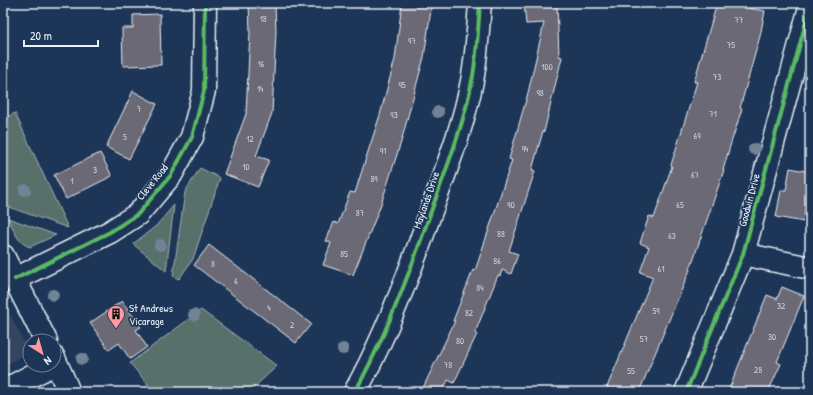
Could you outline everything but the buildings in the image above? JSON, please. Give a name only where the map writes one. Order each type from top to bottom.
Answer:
[{"type":"street","name":"Cleve Road","points":[[15,279],[110,232],[138,214],[171,175],[192,137],[204,91],[205,3]]},
{"type":"street","name":"Maylands Drive","points":[[354,392],[367,371],[411,270],[456,140],[472,81],[480,3]]},
{"type":"street","name":"Goodwin Drive","points":[[686,392],[743,254],[810,7]]},
{"type":"street","points":[[743,254],[810,268]]},
{"type":"street","points":[[3,256],[42,333]]},
{"type":"street","points":[[3,391],[36,373]]},
{"type":"street","points":[[57,373],[62,390]]},
{"type":"shaded area","points":[[3,300],[22,338],[22,356],[3,366]]},
{"type":"green space","points":[[15,113],[68,228],[3,205],[3,119]]},
{"type":"green space","points":[[200,168],[220,178],[193,259],[179,279],[173,276],[185,192]]},
{"type":"green space","points":[[174,205],[166,271],[133,244],[156,226]]},
{"type":"green space","points":[[8,218],[56,235],[30,247],[19,239]]},
{"type":"green space","points":[[201,310],[277,366],[249,392],[154,392],[130,363]]},
{"type":"cycle path","points":[[15,279],[110,232],[138,214],[171,175],[192,137],[204,91],[205,3]]},
{"type":"cycle path","points":[[355,392],[376,350],[405,284],[459,133],[474,72],[480,3]]},
{"type":"cycle path","points":[[686,392],[743,254],[810,7]]},
{"type":"place","name":"St Andrews Vicarage","points":[[116,329]]}]
